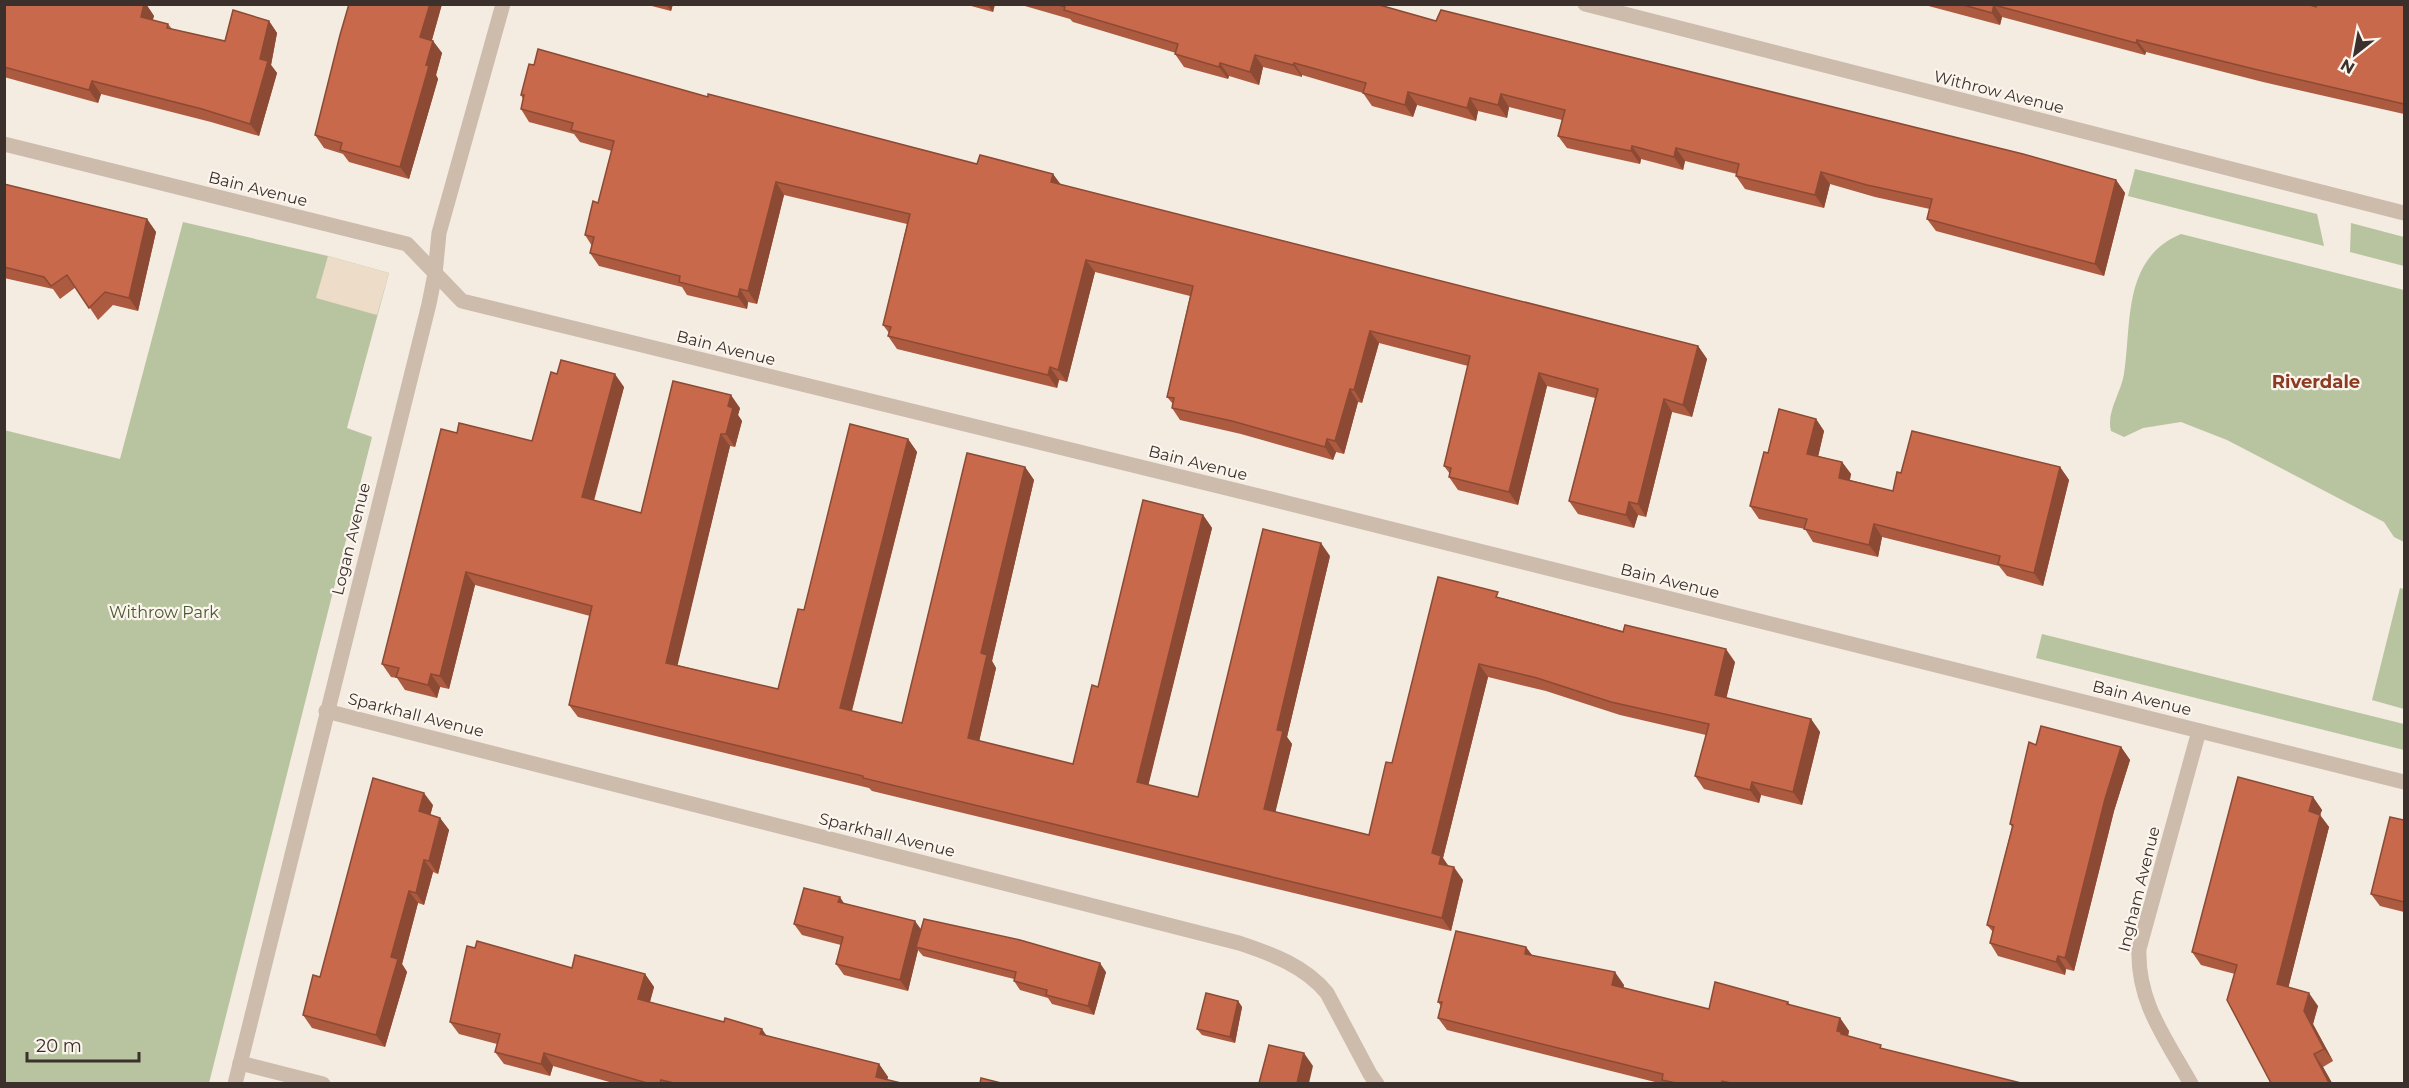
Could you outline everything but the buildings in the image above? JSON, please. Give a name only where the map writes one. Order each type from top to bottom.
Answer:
[{"type":"street","name":"Logan Avenue","points":[[235,1083],[435,274],[439,233],[503,4]]},
{"type":"street","name":"Withrow Avenue","points":[[1585,4],[2404,213]]},
{"type":"street","name":"Bain Avenue","points":[[4,144],[407,244],[462,301],[1255,495],[2404,782]]},
{"type":"street","name":"Sparkhall Avenue","points":[[326,711],[1248,946],[1276,956],[1318,982],[1327,993],[1377,1083]]},
{"type":"street","name":"Ingham Avenue","points":[[2191,1083],[2153,1016],[2142,991],[2138,968],[2142,940],[2199,731]]},
{"type":"street","points":[[240,1063],[323,1083]]},
{"type":"green space","points":[[2135,169],[2317,214],[2324,246],[2128,196]]},
{"type":"green space","name":"Withrow Park","points":[[183,222],[328,256],[389,273],[347,428],[372,437],[209,1083],[5,1083],[4,430],[120,459]]},
{"type":"green space","points":[[2351,223],[2404,237],[2404,266],[2350,252]]},
{"type":"green space","points":[[2181,234],[2404,290],[2404,542],[2394,537],[2384,522],[2227,440],[2181,422],[2143,428],[2124,437],[2111,431],[2110,417],[2124,374],[2130,313],[2139,276],[2148,259],[2162,245]]},
{"type":"green space","points":[[2400,588],[2404,589],[2404,709],[2372,700]]},
{"type":"green space","points":[[2042,634],[2404,724],[2404,750],[2036,658]]},
{"type":"shaded area","points":[[328,256],[389,273],[377,315],[316,298]]},
{"type":"district","name":"Riverdale","points":[[2316,382]]}]
